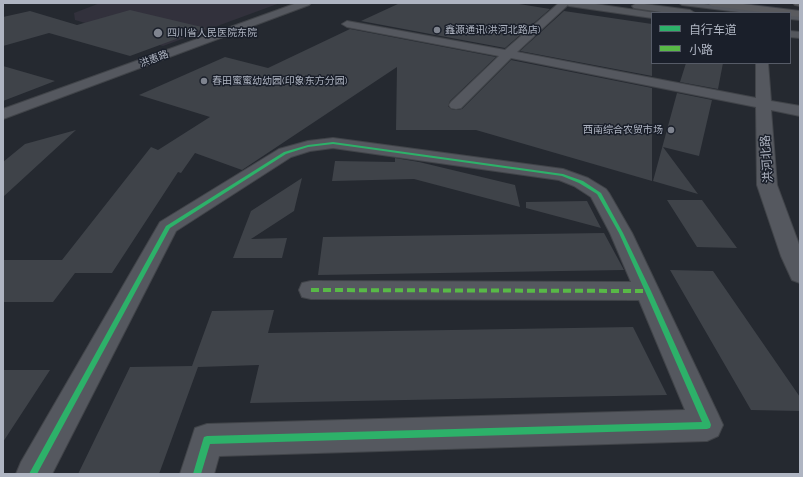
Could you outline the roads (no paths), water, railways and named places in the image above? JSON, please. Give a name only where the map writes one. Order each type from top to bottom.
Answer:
[{"type":"highway","points":[[712,3],[773,12]]},
{"type":"highway","points":[[750,3],[800,9]]},
{"type":"street","name":"洪惠路","points":[[3,114],[306,3]]},
{"type":"street","points":[[456,104],[508,54],[565,3]]},
{"type":"street","points":[[569,3],[651,15]]},
{"type":"street","points":[[612,3],[682,12]]},
{"type":"street","points":[[347,24],[800,111]]},
{"type":"street","name":"洪河北路","points":[[762,64],[767,186],[800,274]]},
{"type":"street","points":[[34,474],[168,227],[285,154],[308,146],[333,143],[563,175],[581,182],[599,193],[648,291],[707,424],[207,440],[197,474]]},
{"type":"street","points":[[311,290],[648,291]]},
{"type":"lane","points":[[682,3],[754,12]]},
{"type":"lane","points":[[705,3],[777,12]]},
{"type":"place","name":"鑫源通讯(洪河北路店)","points":[[437,30]]},
{"type":"place","name":"四川省人民医院东院","points":[[158,33]]},
{"type":"place","name":"春田蜜蜜幼幼园(印象东方分园)","points":[[204,81]]},
{"type":"place","name":"西南综合农贸市场","points":[[671,130]]}]
